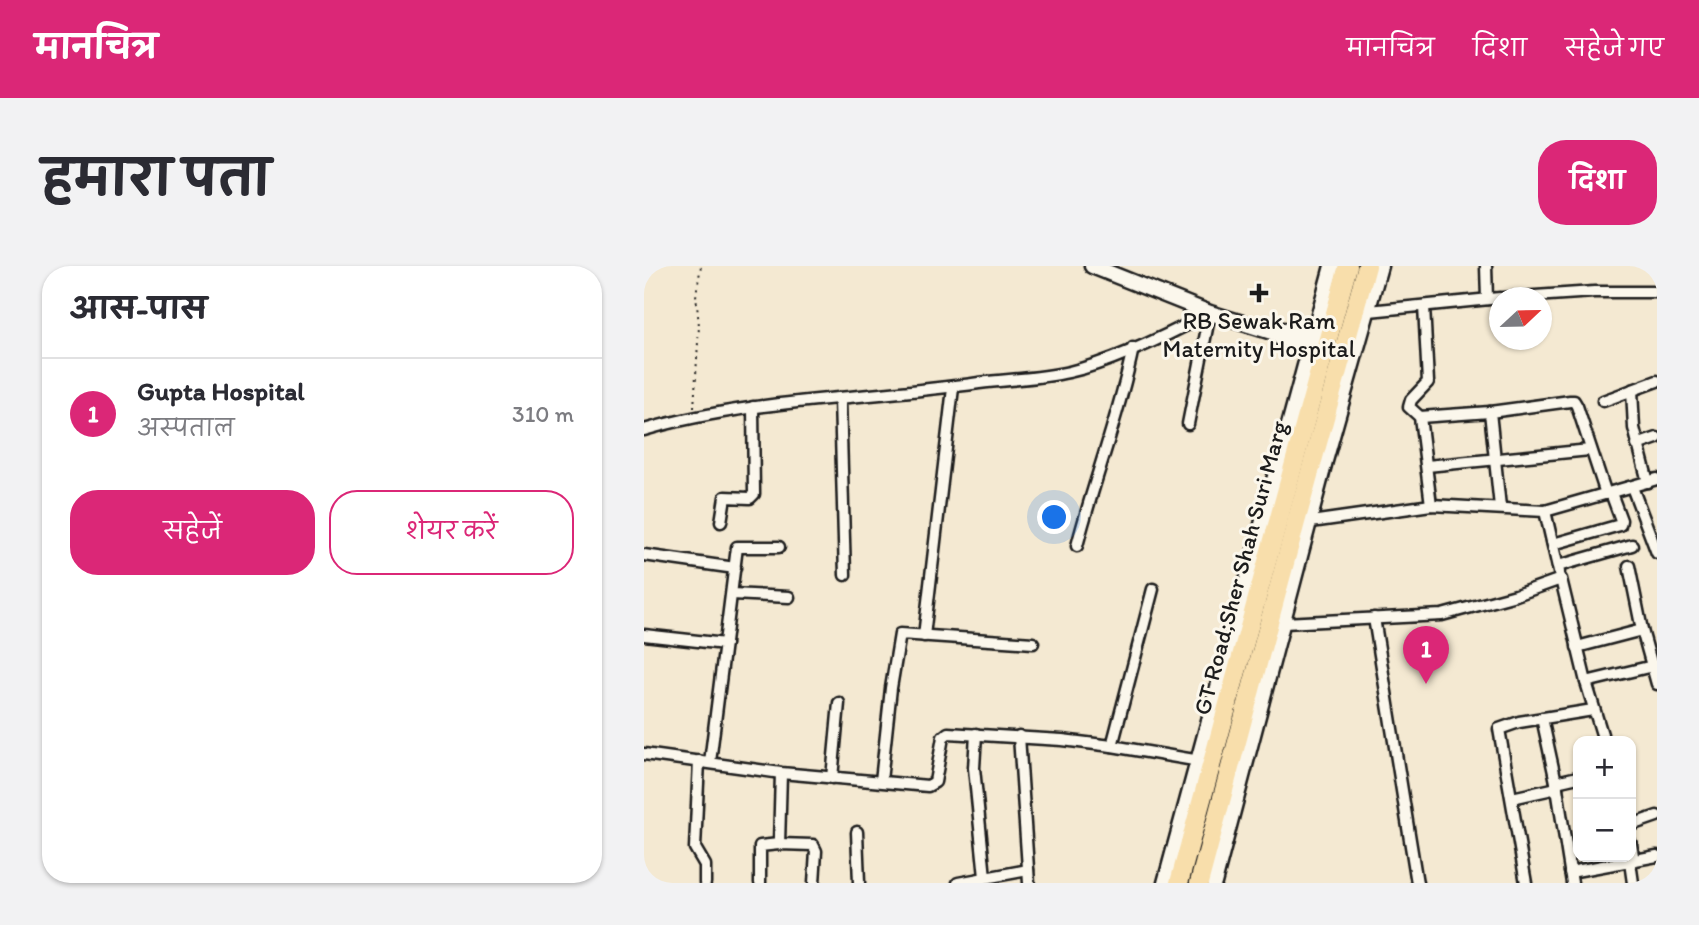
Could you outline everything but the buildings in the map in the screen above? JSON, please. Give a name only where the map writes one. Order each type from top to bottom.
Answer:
[{"type":"highway","name":"GT Road;Sher Shah Suri Marg","points":[[1179,883],[1348,266]]},
{"type":"highway","name":"GT Road;Sher Shah Suri Marg","points":[[1199,883],[1367,266]]},
{"type":"main road","points":[[1092,266],[1210,313],[1275,333],[1282,330],[1312,341]]},
{"type":"main road","points":[[1165,883],[1332,266]]},
{"type":"main road","points":[[1214,883],[1325,461],[1380,266]]},
{"type":"street","points":[[1369,311],[1487,299],[1486,266]]},
{"type":"street","points":[[1552,295],[1657,292]]},
{"type":"street","points":[[1424,306],[1428,382],[1411,400],[1409,407],[1420,416],[1490,412],[1574,401],[1590,450],[1621,520],[1620,525],[1553,544]]},
{"type":"street","points":[[644,430],[694,416],[753,407],[953,388],[1068,373],[1096,364],[1210,313]]},
{"type":"street","points":[[1188,424],[1210,313]]},
{"type":"street","points":[[1077,546],[1097,472],[1120,403],[1133,348]]},
{"type":"street","points":[[1603,401],[1657,381]]},
{"type":"street","points":[[924,636],[953,388]]},
{"type":"street","points":[[1311,522],[1432,505],[1545,511],[1653,481],[1637,445],[1632,390]]},
{"type":"street","points":[[840,399],[845,575]]},
{"type":"street","points":[[721,522],[724,497],[750,498],[754,494],[753,407]]},
{"type":"street","points":[[1490,412],[1500,507]]},
{"type":"street","points":[[1420,416],[1432,505]]},
{"type":"street","points":[[1637,445],[1657,438]]},
{"type":"street","points":[[1427,466],[1590,450]]},
{"type":"street","points":[[1632,487],[1657,553]]},
{"type":"street","points":[[1545,511],[1593,710],[1602,736]]},
{"type":"street","points":[[1558,566],[1632,545]]},
{"type":"street","points":[[705,883],[705,866],[695,846],[704,761],[725,644],[738,546],[779,547]]},
{"type":"street","points":[[644,555],[735,568]]},
{"type":"street","points":[[1629,566],[1642,630],[1654,665],[1657,684]]},
{"type":"street","points":[[1284,623],[1442,615],[1516,595],[1561,579]]},
{"type":"street","points":[[1112,746],[1153,589]]},
{"type":"street","points":[[732,594],[789,597]]},
{"type":"street","points":[[1374,618],[1417,883]]},
{"type":"street","points":[[1577,647],[1642,630]]},
{"type":"street","points":[[881,781],[898,637],[901,634],[1033,643]]},
{"type":"street","points":[[644,635],[725,644]]},
{"type":"street","points":[[1586,682],[1654,665]]},
{"type":"street","points":[[832,778],[839,703]]},
{"type":"street","points":[[1526,883],[1499,729],[1542,718],[1593,710]]},
{"type":"street","points":[[1542,718],[1557,785],[1571,878],[1628,862]]},
{"type":"street","points":[[644,755],[781,773],[932,785],[936,780],[945,734],[1019,736],[1112,746],[1200,761]]},
{"type":"street","points":[[976,734],[974,768],[985,877]]},
{"type":"street","points":[[1019,736],[1029,883]]},
{"type":"street","points":[[779,844],[781,773]]},
{"type":"street","points":[[1512,798],[1573,779]]},
{"type":"street","points":[[1636,822],[1657,816]]},
{"type":"street","points":[[857,832],[859,883]]},
{"type":"street","points":[[1566,839],[1573,838]]},
{"type":"street","points":[[760,883],[760,846],[779,844],[813,845],[816,851],[814,883]]},
{"type":"street","points":[[1636,860],[1657,856]]},
{"type":"street","points":[[1632,862],[1633,883]]},
{"type":"street","points":[[964,882],[1028,870]]},
{"type":"path","points":[[694,416],[699,327],[696,290],[701,266]]},
{"type":"place","name":"RB Sewak Ram Maternity Hospital","points":[[1259,293]]},
{"type":"place","name":"Gupta Hospital","points":[[1426,684]]}]
